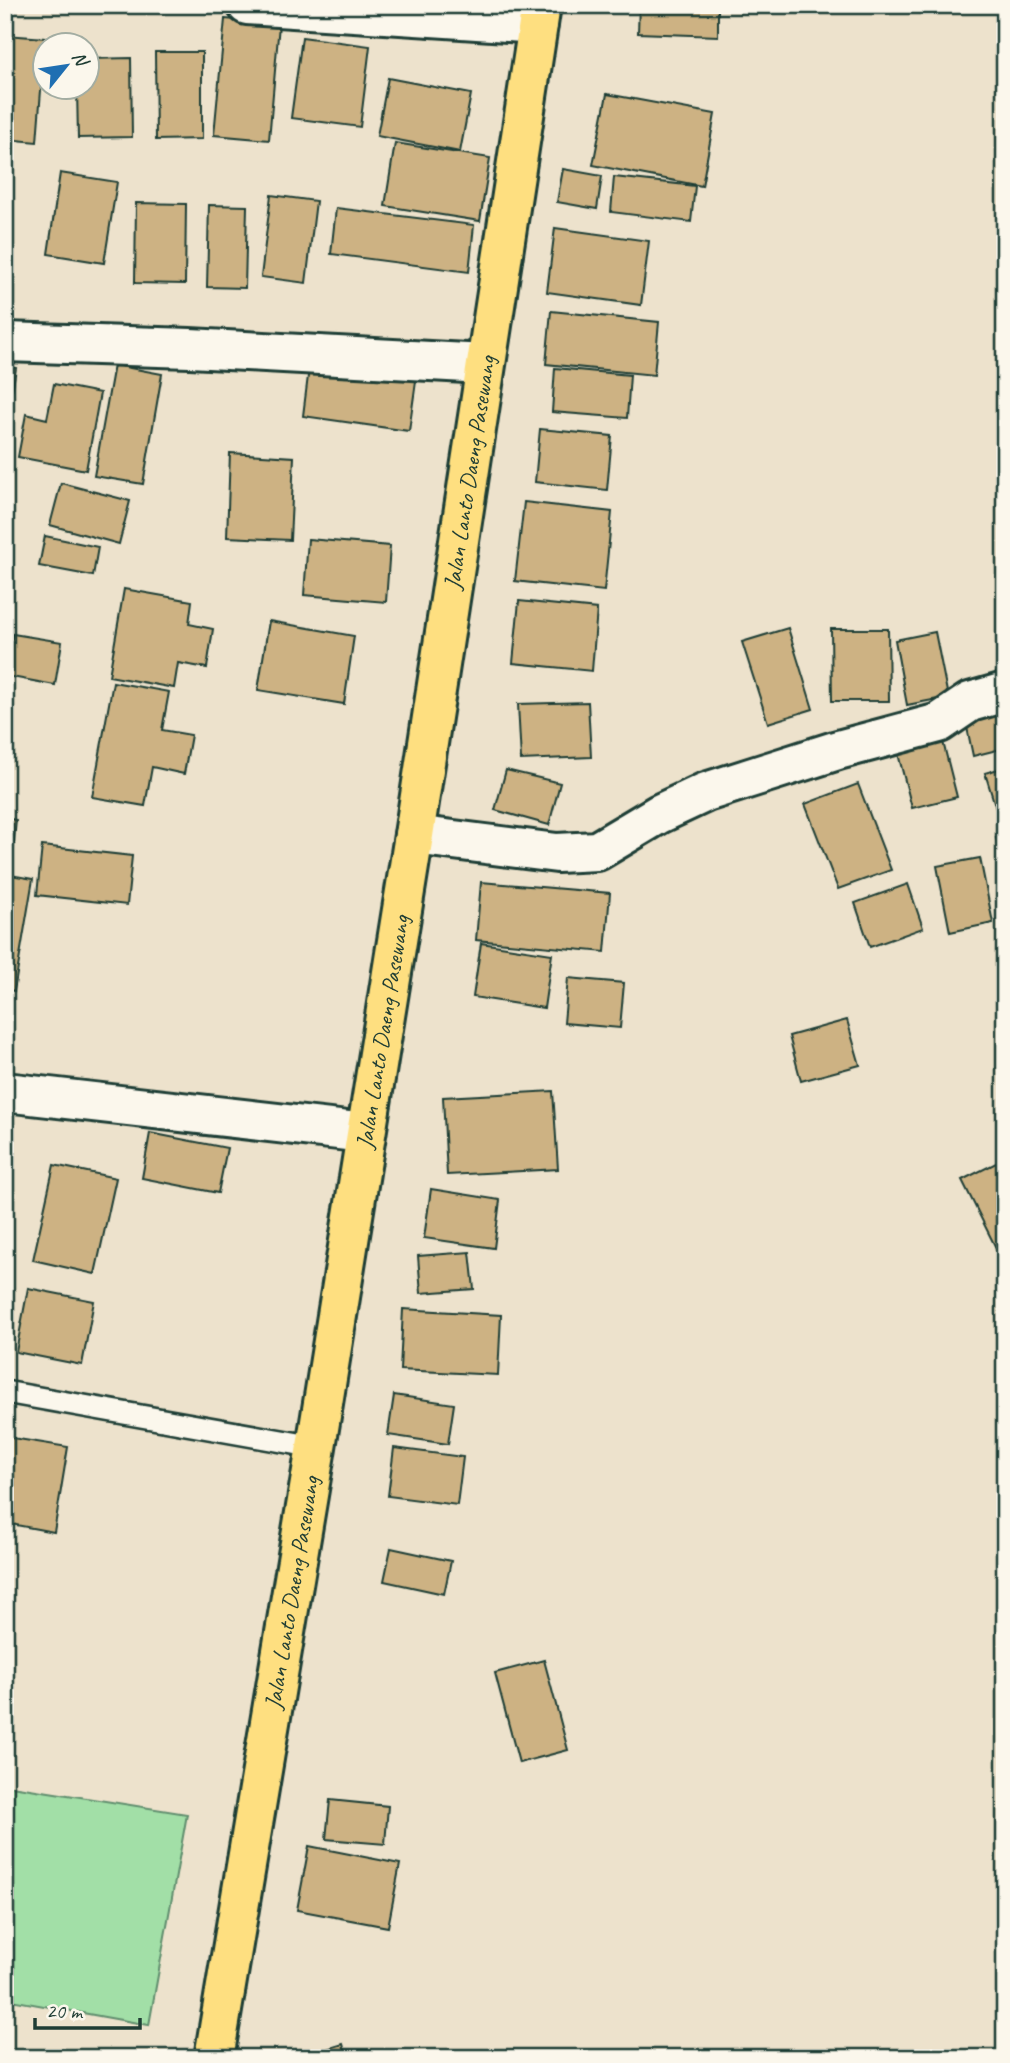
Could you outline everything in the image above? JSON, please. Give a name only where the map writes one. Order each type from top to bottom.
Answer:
[{"type":"highway","name":"Jalan Lanto Daeng Pasewang","points":[[214,2058],[414,835],[540,14]]},
{"type":"street","points":[[247,5],[540,14]]},
{"type":"street","points":[[5,342],[217,349],[485,364]]},
{"type":"street","points":[[414,835],[556,853],[597,851],[659,814],[706,792],[838,750],[939,723],[970,702],[1005,692]]},
{"type":"street","points":[[5,1092],[365,1133]]},
{"type":"lane","points":[[5,1392],[316,1447]]},
{"type":"green space","points":[[5,1785],[187,1814],[149,2025],[5,1999]]},
{"type":"building","points":[[639,5],[718,5],[718,36],[638,33]]},
{"type":"building","points":[[225,19],[279,24],[269,140],[214,135]]},
{"type":"building","points":[[5,35],[32,37],[32,102],[40,102],[37,142],[5,139]]},
{"type":"building","points":[[302,37],[370,46],[360,127],[291,118]]},
{"type":"building","points":[[155,52],[202,52],[202,139],[156,140]]},
{"type":"building","points":[[131,58],[132,137],[78,138],[77,102],[102,102],[102,59]]},
{"type":"building","points":[[388,78],[471,94],[460,152],[377,136]]},
{"type":"building","points":[[607,94],[715,114],[702,186],[593,165]]},
{"type":"building","points":[[395,143],[490,158],[480,221],[385,206]]},
{"type":"building","points":[[563,169],[602,176],[597,209],[557,202]]},
{"type":"building","points":[[60,173],[117,182],[104,263],[48,254]]},
{"type":"building","points":[[614,177],[695,186],[691,222],[611,212]]},
{"type":"building","points":[[271,195],[316,201],[306,283],[261,277]]},
{"type":"building","points":[[136,203],[186,204],[185,284],[135,283]]},
{"type":"building","points":[[209,205],[247,206],[245,288],[207,287]]},
{"type":"building","points":[[336,208],[474,225],[469,272],[331,254]]},
{"type":"building","points":[[555,228],[649,241],[641,305],[547,292]]},
{"type":"building","points":[[551,311],[659,322],[654,375],[546,364]]},
{"type":"building","points":[[310,360],[417,374],[409,431],[303,416]]},
{"type":"building","points":[[114,365],[162,374],[143,484],[94,476]]},
{"type":"building","points":[[5,366],[16,368],[6,428],[5,428]]},
{"type":"building","points":[[555,368],[630,375],[627,418],[552,412]]},
{"type":"building","points":[[54,384],[100,393],[86,470],[18,457],[26,414],[47,419]]},
{"type":"building","points":[[540,429],[612,436],[607,490],[535,482]]},
{"type":"building","points":[[230,453],[294,457],[290,540],[227,537]]},
{"type":"building","points":[[61,483],[130,501],[119,544],[50,525]]},
{"type":"building","points":[[524,502],[612,512],[604,591],[515,581]]},
{"type":"building","points":[[45,536],[98,547],[93,576],[39,566]]},
{"type":"building","points":[[308,539],[390,546],[386,602],[304,595]]},
{"type":"building","points":[[124,589],[192,601],[189,624],[213,629],[207,668],[178,663],[174,688],[109,676]]},
{"type":"building","points":[[519,601],[597,609],[592,671],[513,663]]},
{"type":"building","points":[[269,621],[354,636],[344,704],[258,690]]},
{"type":"building","points":[[788,628],[813,709],[768,723],[742,642]]},
{"type":"building","points":[[831,629],[888,629],[889,701],[832,701]]},
{"type":"building","points":[[935,632],[948,697],[907,705],[895,640]]},
{"type":"building","points":[[13,634],[62,642],[55,685],[6,676]]},
{"type":"building","points":[[113,682],[169,692],[162,730],[191,735],[184,774],[152,767],[145,806],[92,797]]},
{"type":"building","points":[[588,702],[591,757],[521,760],[518,704]]},
{"type":"building","points":[[1005,704],[1005,748],[973,756],[964,713]]},
{"type":"building","points":[[940,730],[957,797],[912,808],[895,742]]},
{"type":"building","points":[[1005,767],[1005,817],[999,818],[985,773]]},
{"type":"building","points":[[506,770],[560,783],[549,825],[495,810]]},
{"type":"building","points":[[858,784],[891,870],[838,889],[805,804]]},
{"type":"building","points":[[5,818],[16,820],[11,870],[5,869]]},
{"type":"building","points":[[1005,835],[1005,869],[996,838]]},
{"type":"building","points":[[42,846],[132,856],[127,905],[37,895]]},
{"type":"building","points":[[980,858],[993,923],[950,932],[937,866]]},
{"type":"building","points":[[5,874],[33,879],[14,991],[5,989]]},
{"type":"building","points":[[481,882],[610,893],[605,952],[476,940]]},
{"type":"building","points":[[908,884],[923,928],[870,947],[855,903]]},
{"type":"building","points":[[481,943],[552,954],[544,1008],[473,997]]},
{"type":"building","points":[[568,978],[624,983],[620,1028],[564,1023]]},
{"type":"building","points":[[847,1020],[860,1065],[801,1081],[789,1036]]},
{"type":"building","points":[[553,1091],[558,1169],[447,1175],[443,1097]]},
{"type":"building","points":[[150,1133],[227,1148],[218,1193],[142,1178]]},
{"type":"building","points":[[1004,1159],[1005,1244],[996,1248],[962,1180]]},
{"type":"building","points":[[54,1165],[116,1178],[95,1274],[33,1260]]},
{"type":"building","points":[[431,1189],[500,1200],[494,1248],[424,1238]]},
{"type":"building","points":[[470,1252],[474,1289],[421,1293],[418,1256]]},
{"type":"building","points":[[28,1288],[94,1301],[82,1365],[16,1352]]},
{"type":"building","points":[[403,1309],[501,1315],[498,1375],[400,1370]]},
{"type":"building","points":[[394,1395],[454,1404],[448,1444],[388,1435]]},
{"type":"building","points":[[6,1437],[68,1447],[54,1532],[5,1523]]},
{"type":"building","points":[[394,1448],[463,1457],[457,1505],[388,1496]]},
{"type":"building","points":[[391,1548],[451,1561],[444,1594],[384,1581]]},
{"type":"building","points":[[544,1660],[568,1750],[519,1763],[495,1673]]},
{"type":"building","points":[[330,1800],[388,1806],[385,1844],[326,1839]]},
{"type":"building","points":[[309,1846],[400,1864],[388,1927],[297,1910]]},
{"type":"building","points":[[343,2044],[347,2058],[298,2058]]},
{"type":"building","points":[[13,2050],[55,2058],[12,2058]]}]
